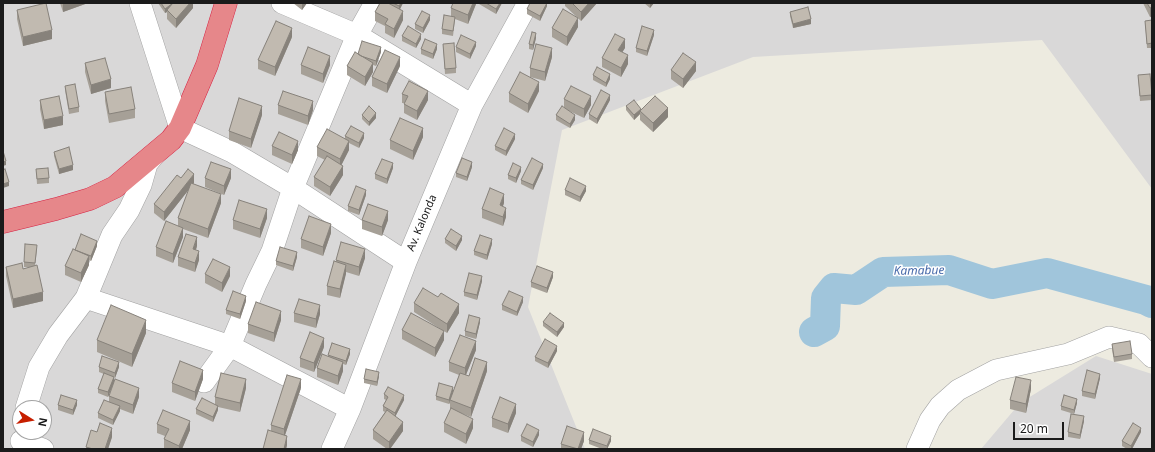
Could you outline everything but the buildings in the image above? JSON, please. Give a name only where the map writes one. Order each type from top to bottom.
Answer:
[{"type":"highway","points":[[3,222],[90,199],[115,187],[171,140],[180,128],[207,64],[226,3]]},
{"type":"street","points":[[140,3],[180,128],[232,152],[293,188],[406,262]]},
{"type":"street","points":[[282,3],[357,35],[472,105]]},
{"type":"street","points":[[204,382],[230,346],[256,284],[272,252],[293,188],[357,35],[375,3]]},
{"type":"street","name":"Av. Kalonda","points":[[332,449],[350,409],[406,262],[472,105],[528,3]]},
{"type":"street","points":[[29,400],[39,367],[58,335],[86,298],[112,235],[129,210],[141,185],[147,164],[156,154]]},
{"type":"street","points":[[86,298],[230,346],[350,409]]},
{"type":"street","points":[[922,448],[930,420],[940,406],[958,390],[996,370],[1068,354],[1109,337],[1139,344],[1152,357]]},
{"type":"street","points":[[21,441],[43,449]]},
{"type":"shaded area","points":[[3,3],[1152,3],[1152,189],[1042,40],[753,57],[562,130],[528,307],[585,449],[3,449]]},
{"type":"shaded area","points":[[1096,356],[1152,374],[1152,449],[981,449],[1020,403]]},
{"type":"waterway","name":"Kamabue","points":[[814,332],[825,326],[826,298],[834,288],[856,290],[883,272],[949,270],[992,284],[1047,273],[1146,300],[1152,303]]}]
